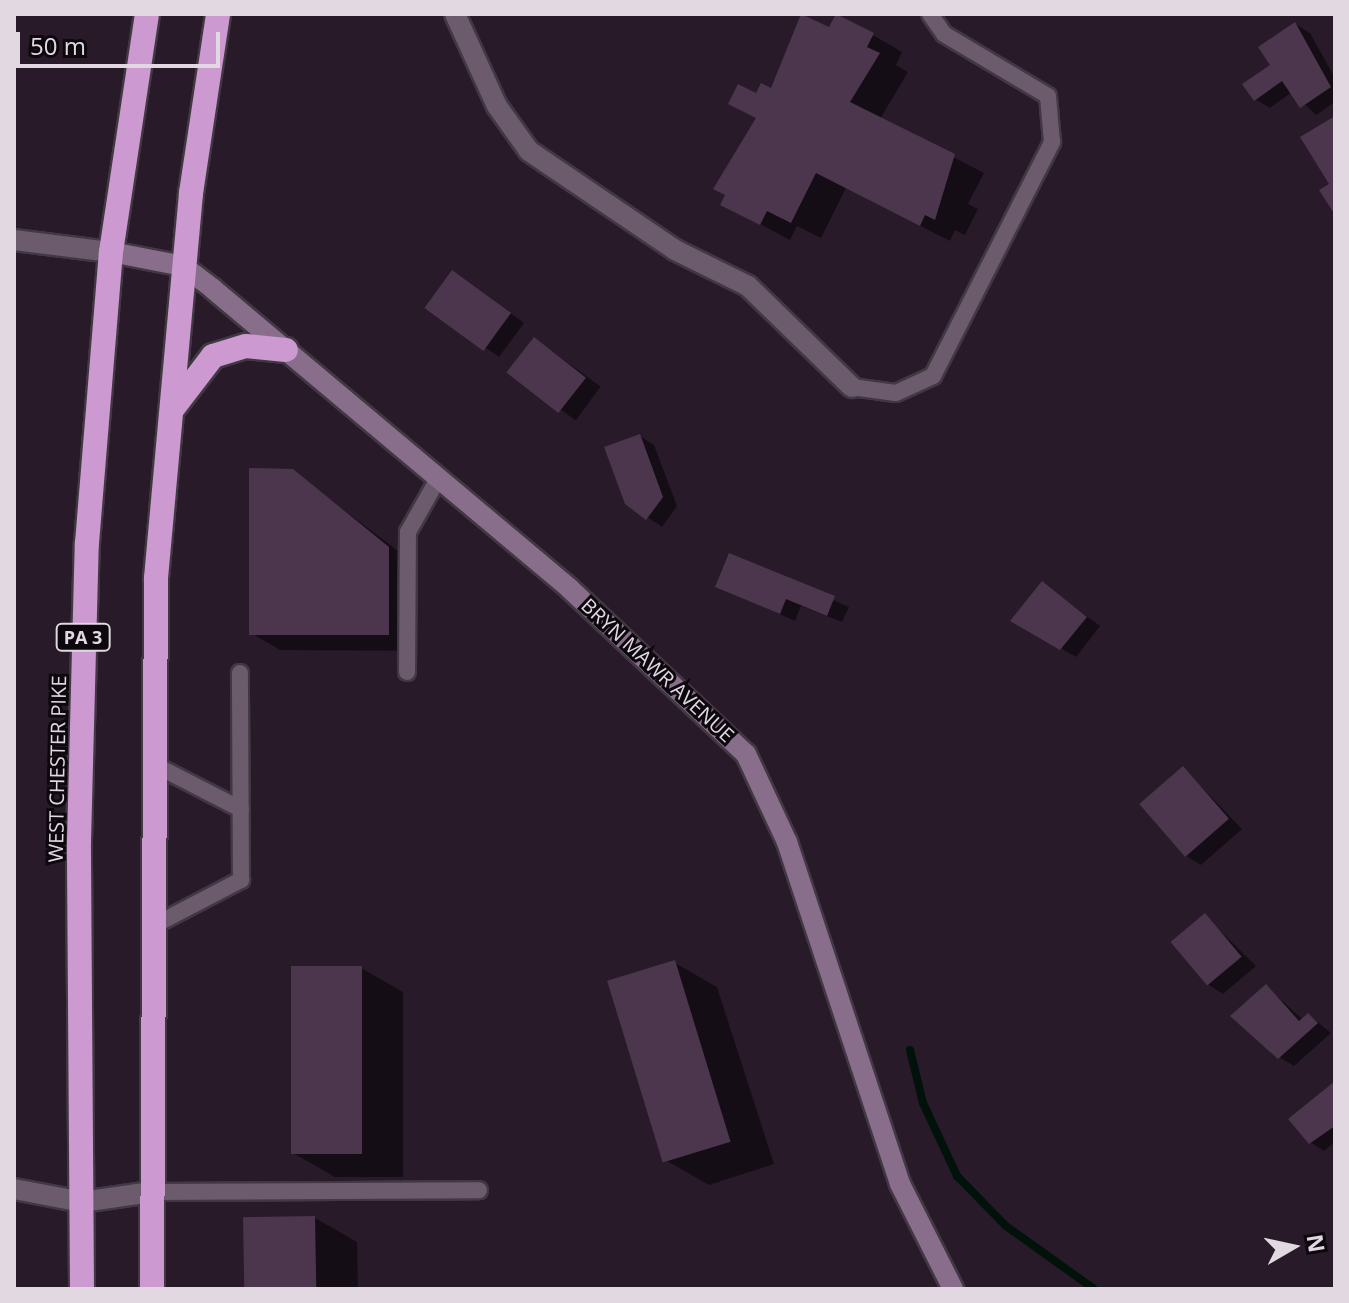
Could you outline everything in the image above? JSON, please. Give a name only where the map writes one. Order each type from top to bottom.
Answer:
[{"type":"highway","name":"WEST CHESTER PIKE","points":[[82,1289],[83,639],[111,252],[147,14]]},
{"type":"highway","points":[[152,1289],[151,763],[169,416],[183,266],[218,14]]},
{"type":"highway","points":[[169,416],[192,375],[213,356],[246,346],[286,350]]},
{"type":"main road","name":"BRYN MAWR AVENUE","points":[[111,252],[183,266],[683,688],[746,754],[787,842],[900,1184],[953,1289]]},
{"type":"street","points":[[455,14],[492,97],[529,151],[675,250],[748,286],[852,387]]},
{"type":"street","points":[[14,240],[111,252]]},
{"type":"street","points":[[14,1189],[82,1202],[151,1192]]},
{"type":"lane","points":[[852,387],[896,393],[933,376],[1052,142],[1048,96],[944,34],[930,14]]},
{"type":"lane","points":[[407,672],[408,532],[438,479]]},
{"type":"lane","points":[[151,927],[241,880],[240,673]]},
{"type":"lane","points":[[151,763],[241,809]]},
{"type":"lane","points":[[151,1192],[479,1190]]},
{"type":"building","points":[[801,14],[829,27],[836,14],[874,33],[867,47],[880,53],[850,102],[955,154],[935,220],[925,215],[920,226],[816,173],[791,223],[767,211],[760,225],[720,205],[725,195],[713,189],[756,118],[728,104],[738,84],[756,93],[761,83],[771,88]]},
{"type":"building","points":[[1295,22],[1331,87],[1300,108],[1282,81],[1254,101],[1242,84],[1270,65],[1258,47]]},
{"type":"building","points":[[1335,116],[1335,215],[1319,190],[1329,184],[1300,137]]},
{"type":"building","points":[[452,270],[511,313],[483,351],[424,308]]},
{"type":"building","points":[[534,337],[586,378],[558,413],[506,372]]},
{"type":"building","points":[[640,434],[663,497],[646,520],[625,504],[604,447]]},
{"type":"building","points":[[249,468],[293,469],[389,547],[389,635],[249,635]]},
{"type":"building","points":[[729,553],[835,596],[827,616],[786,599],[780,614],[715,587]]},
{"type":"building","points":[[1042,581],[1087,617],[1060,650],[1010,621]]},
{"type":"building","points":[[1183,766],[1229,819],[1185,857],[1139,804]]},
{"type":"building","points":[[1205,913],[1242,957],[1207,986],[1171,942]]},
{"type":"building","points":[[675,960],[731,1142],[663,1162],[607,981]]},
{"type":"building","points":[[291,966],[362,966],[362,1154],[291,1154]]},
{"type":"building","points":[[1266,984],[1299,1021],[1308,1013],[1318,1023],[1278,1059],[1230,1016]]},
{"type":"building","points":[[1335,1081],[1335,1126],[1309,1144],[1288,1119]]},
{"type":"building","points":[[315,1216],[316,1289],[244,1289],[243,1217]]},
{"type":"waterway","points":[[910,1050],[923,1103],[957,1176],[1006,1226],[1094,1289]]}]
